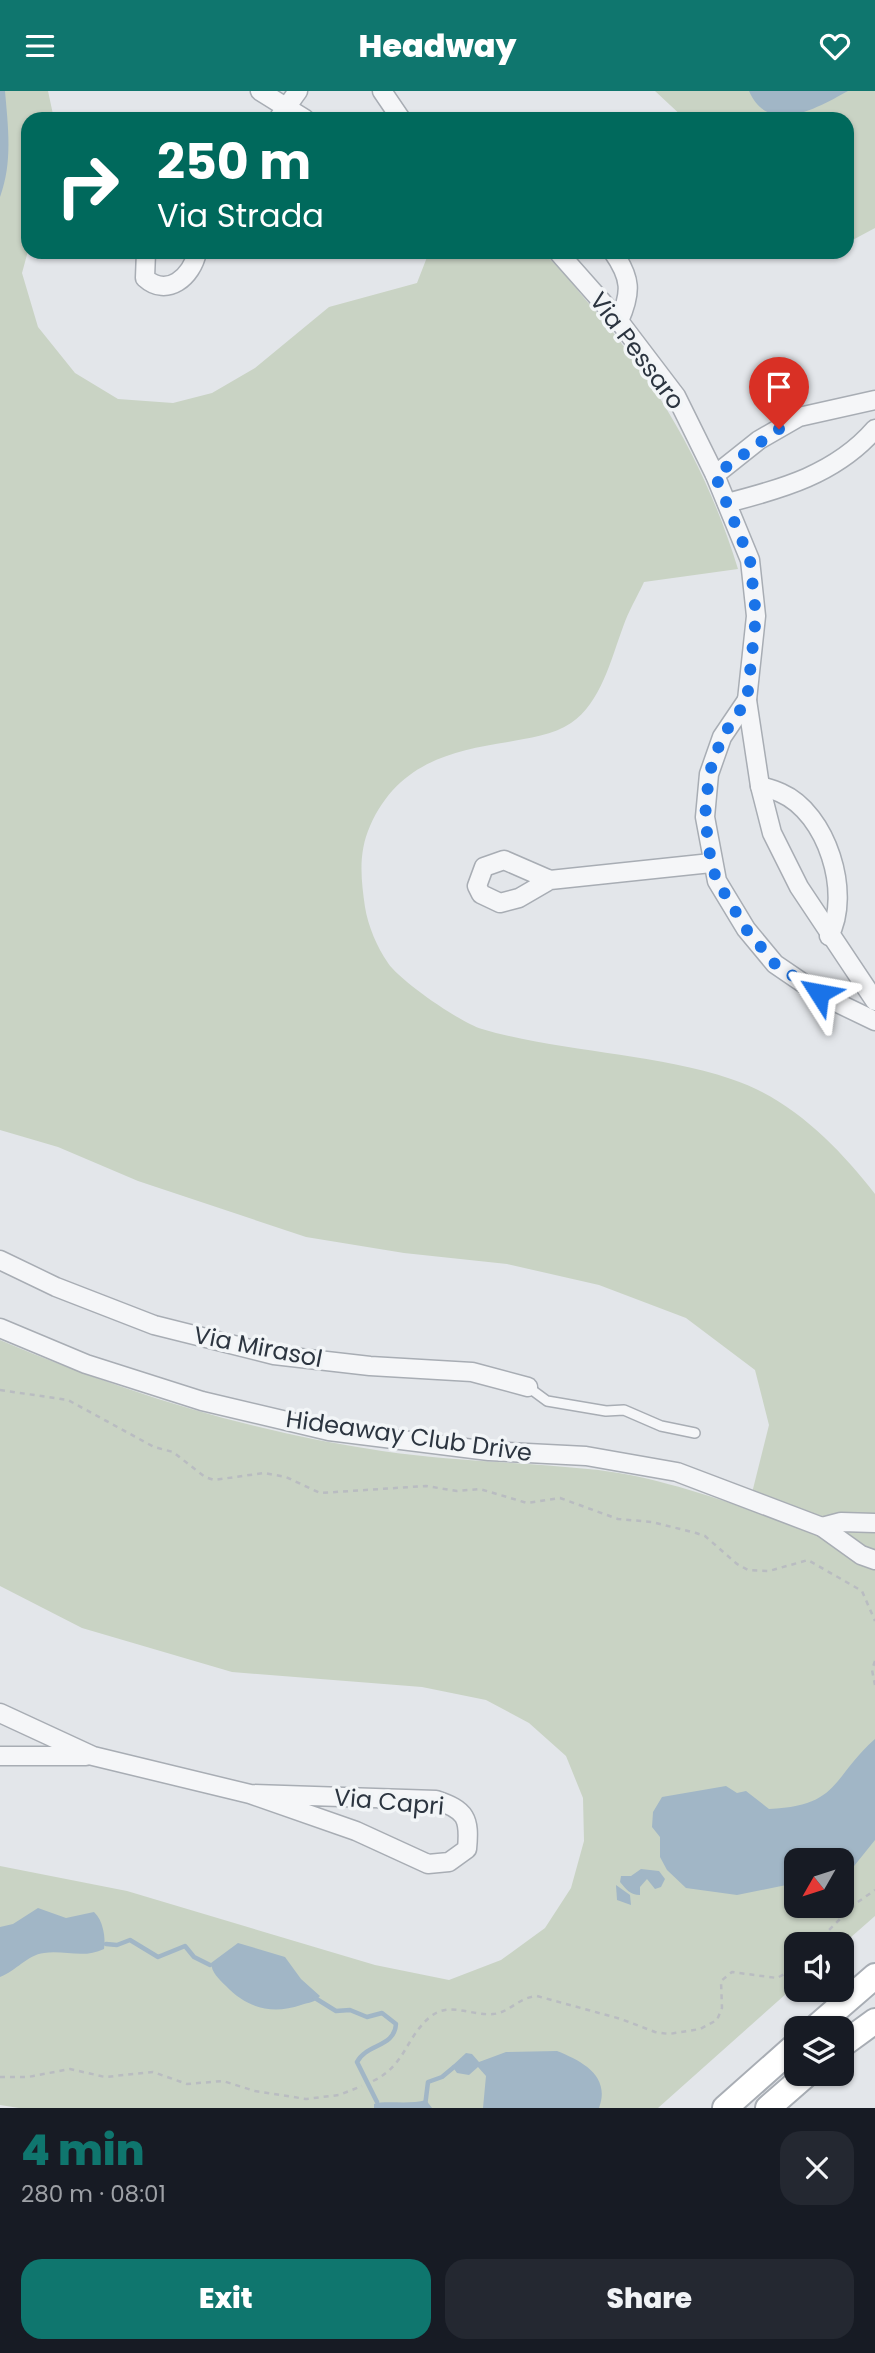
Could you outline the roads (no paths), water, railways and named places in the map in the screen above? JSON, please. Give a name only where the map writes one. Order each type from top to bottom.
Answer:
[{"type":"main road","points":[[830,2016],[875,1976]]},
{"type":"main road","points":[[854,2036],[875,2021]]},
{"type":"main road","points":[[725,2108],[784,2056]]},
{"type":"main road","points":[[768,2108],[793,2086]]},
{"type":"street","points":[[260,91],[281,112]]},
{"type":"street","points":[[283,112],[298,91]]},
{"type":"street","points":[[382,91],[396,112]]},
{"type":"street","points":[[146,259],[145,278],[152,285],[163,288],[185,277],[195,259]]},
{"type":"street","name":"Via Pessaro","points":[[564,259],[619,321],[676,396],[727,503],[750,560],[756,616],[747,700],[760,786],[772,832],[799,887],[829,936],[875,1001]]},
{"type":"street","points":[[618,259],[628,283],[629,300],[619,321]]},
{"type":"street","points":[[715,475],[759,440],[799,417],[875,400]]},
{"type":"street","points":[[727,503],[793,486],[839,461],[875,429]]},
{"type":"street","name":"Via Pessaro","points":[[747,700],[722,737],[709,774],[705,817],[711,863],[717,881],[746,929],[775,964],[819,993],[875,1021]]},
{"type":"street","points":[[760,786],[783,793],[805,812],[828,844],[838,885],[838,920],[829,936]]},
{"type":"street","points":[[550,880],[711,863]]},
{"type":"street","name":"Via Mirasol","points":[[0,1260],[56,1287],[154,1325],[274,1355],[370,1366],[472,1372],[528,1388]]},
{"type":"street","name":"Hideaway Club Drive","points":[[0,1328],[86,1364],[202,1401],[329,1431],[489,1451],[586,1457],[677,1472],[822,1527],[861,1555],[875,1560]]},
{"type":"street","name":"Hideaway Club Drive","points":[[822,1527],[841,1522],[875,1523]]},
{"type":"street","name":"Via Capri","points":[[0,1713],[93,1756],[250,1794],[356,1832],[428,1864],[449,1862],[467,1849],[469,1826],[464,1817],[458,1808],[436,1800],[250,1794]]},
{"type":"street","name":"Via Capri","points":[[0,1756],[93,1756]]},
{"type":"lane","points":[[528,1388],[547,1401],[606,1411],[624,1410],[661,1426],[695,1433]]},
{"type":"water","points":[[0,91],[5,91],[8,144],[7,171],[0,197]]},
{"type":"water","points":[[749,91],[848,91],[802,112],[768,112],[758,105]]},
{"type":"water","points":[[875,1739],[875,1840],[854,1866],[854,1848],[784,1848],[784,1885],[737,1895],[686,1888],[667,1870],[660,1857],[660,1837],[652,1827],[653,1812],[662,1797],[726,1786],[737,1793],[746,1791],[769,1809],[792,1807],[822,1796]]},
{"type":"water","points":[[641,1869],[659,1871],[665,1879],[661,1887],[655,1889],[647,1879],[640,1887],[640,1895],[626,1889],[620,1882],[621,1876],[631,1876]]},
{"type":"water","points":[[616,1885],[630,1895],[631,1905],[617,1900]]},
{"type":"water","points":[[38,1908],[66,1918],[94,1912],[103,1929],[104,1949],[82,1954],[38,1954],[0,1977],[0,1927],[13,1924]]},
{"type":"water","points":[[238,1943],[285,1957],[301,1979],[320,1996],[312,2002],[280,2009],[260,2007],[242,2000],[218,1978],[211,1963]]},
{"type":"water","points":[[557,2051],[584,2065],[598,2079],[602,2097],[599,2108],[483,2108],[486,2076],[478,2067],[469,2075],[457,2073],[452,2066],[466,2053],[472,2054],[479,2062],[506,2052]]},
{"type":"water","points":[[426,2100],[432,2108],[374,2108],[374,2104],[378,2103]]},
{"type":"waterway","points":[[106,1944],[117,1945],[130,1940],[158,1957],[185,1946],[194,1957],[210,1965]]},
{"type":"waterway","points":[[315,1998],[336,2011],[350,2010],[367,2017],[382,2013],[396,2024],[391,2037],[361,2056],[357,2062],[377,2102]]},
{"type":"waterway","points":[[425,2106],[428,2082],[442,2077],[454,2067]]}]
